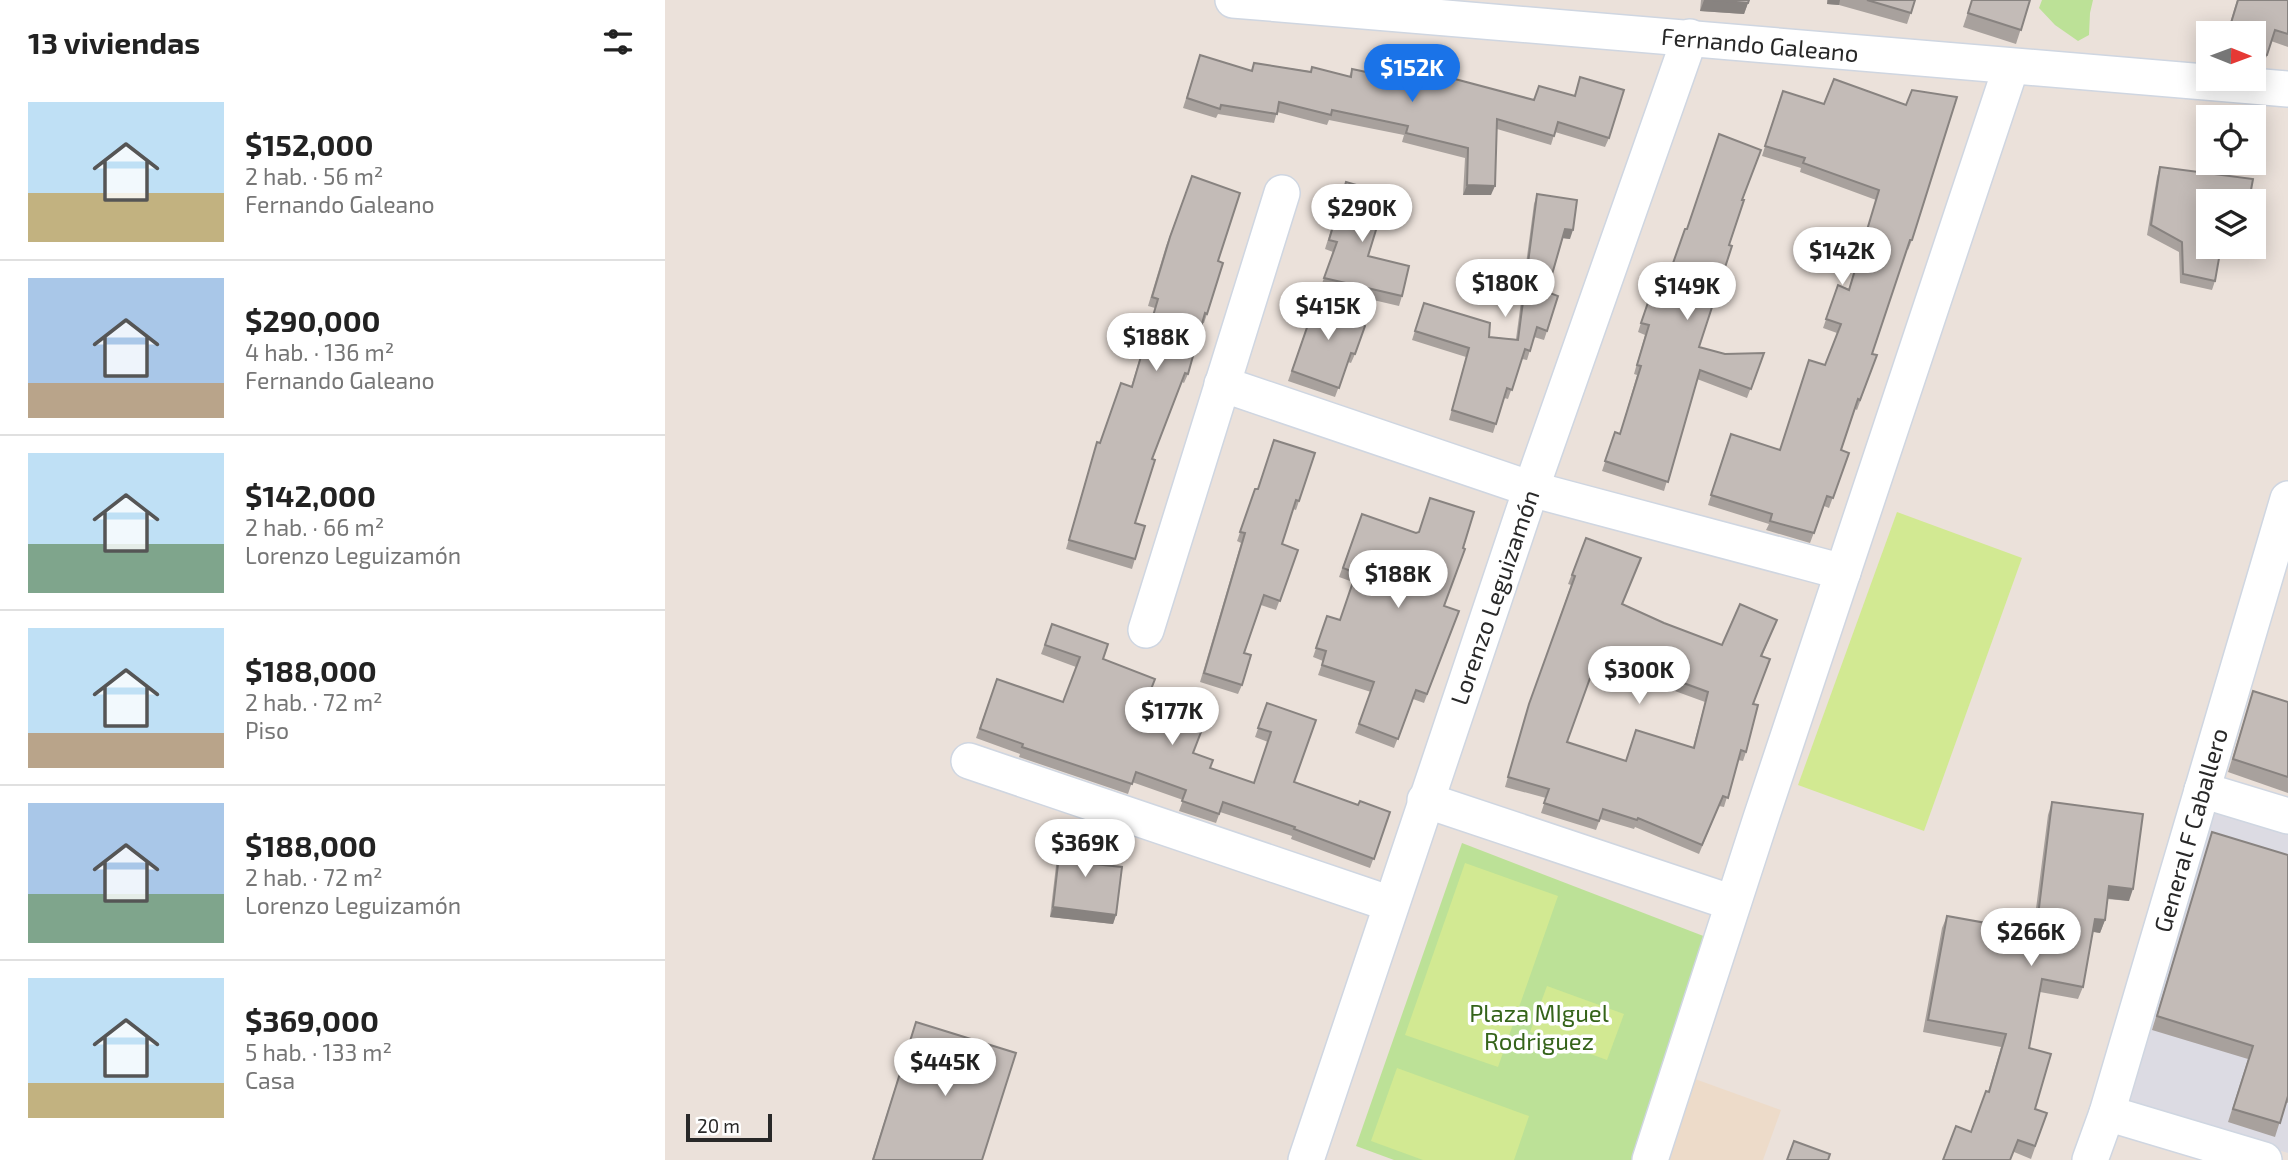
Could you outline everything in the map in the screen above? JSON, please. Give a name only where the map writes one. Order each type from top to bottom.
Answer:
[{"type":"street","name":"Fernando Galeano","points":[[1233,0],[1524,12],[1690,37],[2288,89]]},
{"type":"street","name":"Lorenzo Leguizamón","points":[[1306,1160],[1531,489],[1690,37]]},
{"type":"street","points":[[1650,1160],[2011,67]]},
{"type":"street","points":[[1146,630],[1282,193]]},
{"type":"street","points":[[1222,384],[1531,489],[1843,572]]},
{"type":"street","name":"General F Caballero","points":[[2090,1160],[2107,1113],[2288,499]]},
{"type":"street","points":[[969,761],[1391,904]]},
{"type":"street","points":[[2202,790],[2288,816]]},
{"type":"street","points":[[1425,800],[1734,903]]},
{"type":"street","points":[[2107,1113],[2264,1160]]},
{"type":"shaded area","points":[[2212,812],[2288,834],[2288,1153],[2128,1106],[2123,1091]]},
{"type":"shaded area","points":[[1695,1079],[1781,1110],[1763,1160],[1667,1160]]},
{"type":"green space","points":[[2042,0],[2093,0],[2089,35],[2078,41],[2055,25],[2039,8]]},
{"type":"green space","points":[[1897,512],[2022,558],[1924,831],[1798,785]]},
{"type":"green space","name":"Plaza MIguel Rodriguez","points":[[1462,843],[1706,937],[1638,1160],[1394,1160],[1356,1146]]},
{"type":"green space","points":[[1465,863],[1558,896],[1498,1067],[1405,1035]]},
{"type":"green space","points":[[1547,986],[1624,1014],[1607,1060],[1530,1032]]},
{"type":"green space","points":[[1397,1068],[1529,1116],[1514,1160],[1423,1160],[1371,1141]]},
{"type":"building","points":[[1713,0],[1749,0],[1748,3]]},
{"type":"building","points":[[1867,0],[1915,0],[1911,13]]},
{"type":"building","points":[[1972,0],[2030,0],[2021,30],[1968,13]]},
{"type":"building","points":[[2238,0],[2288,0],[2288,34],[2275,30],[2267,55],[2266,21],[2232,21]]},
{"type":"building","points":[[1200,55],[1252,71],[1254,63],[1311,72],[1312,67],[1351,77],[1352,69],[1418,83],[1421,70],[1534,100],[1539,86],[1575,96],[1580,77],[1624,90],[1609,138],[1558,122],[1554,136],[1497,119],[1495,186],[1467,185],[1468,148],[1406,133],[1408,126],[1332,110],[1331,115],[1279,102],[1277,114],[1221,105],[1220,109],[1187,98]]},
{"type":"building","points":[[1834,79],[1906,105],[1912,90],[1957,97],[1912,240],[1872,354],[1877,355],[1860,400],[1858,399],[1841,450],[1849,453],[1833,498],[1827,496],[1814,533],[1770,521],[1772,514],[1711,495],[1731,434],[1780,450],[1809,360],[1825,365],[1841,324],[1826,319],[1838,285],[1849,290],[1879,190],[1803,163],[1805,158],[1765,146],[1783,91],[1824,104]]},
{"type":"building","points":[[1719,134],[1761,150],[1742,200],[1729,245],[1732,246],[1699,347],[1725,354],[1764,353],[1751,389],[1700,370],[1668,482],[1605,461],[1615,432],[1620,434],[1641,366],[1637,365],[1649,325],[1641,323],[1656,279],[1666,283]]},
{"type":"building","points":[[2160,167],[2196,172],[2196,175],[2253,179],[2251,189],[2196,189],[2196,259],[2219,259],[2215,281],[2183,274],[2182,242],[2151,225]]},
{"type":"building","points":[[1192,176],[1240,193],[1218,261],[1223,263],[1207,314],[1205,313],[1188,374],[1185,373],[1152,459],[1155,460],[1135,523],[1145,526],[1135,559],[1069,540],[1097,442],[1100,443],[1121,383],[1132,387],[1158,299],[1152,297]]},
{"type":"building","points":[[1346,182],[1387,194],[1368,256],[1409,266],[1402,296],[1324,278],[1337,242],[1329,240]]},
{"type":"building","points":[[1537,194],[1577,200],[1573,230],[1565,229],[1547,292],[1558,296],[1547,331],[1537,327],[1530,351],[1525,349],[1512,390],[1507,388],[1496,424],[1452,410],[1469,348],[1415,331],[1424,303],[1490,323],[1489,337],[1518,340]]},
{"type":"building","points":[[1321,287],[1365,326],[1355,354],[1351,353],[1339,388],[1292,371]]},
{"type":"building","points":[[1274,440],[1315,453],[1282,544],[1298,550],[1280,601],[1264,595],[1244,653],[1251,655],[1242,685],[1204,673],[1245,533],[1240,532]]},
{"type":"building","points":[[1430,498],[1474,512],[1463,548],[1465,549],[1444,606],[1459,611],[1427,694],[1416,690],[1398,739],[1359,724],[1374,682],[1322,665],[1326,651],[1316,648],[1327,616],[1340,620],[1356,573],[1343,568],[1362,514],[1416,533],[1419,532]]},
{"type":"building","points":[[1586,538],[1641,558],[1622,604],[1664,623],[1722,645],[1740,604],[1777,620],[1761,656],[1770,659],[1753,704],[1758,705],[1746,752],[1741,750],[1728,798],[1723,796],[1702,845],[1638,818],[1637,820],[1603,809],[1599,821],[1544,803],[1549,789],[1508,777],[1529,704],[1575,576],[1572,575]],"holes":[[[1598,656],[1708,692],[1694,748],[1636,730],[1626,761],[1567,742]]]},
{"type":"building","points":[[1052,624],[1108,644],[1103,659],[1155,679],[1142,712],[1201,732],[1193,753],[1213,760],[1210,768],[1254,783],[1271,732],[1258,728],[1267,703],[1316,720],[1294,782],[1358,805],[1360,801],[1390,812],[1374,859],[1223,802],[1219,814],[1182,801],[1186,790],[1136,772],[1132,784],[1022,747],[1023,744],[980,729],[997,679],[1063,702],[1080,657],[1045,645]]},
{"type":"building","points":[[2253,691],[2288,702],[2288,777],[2233,759]]},
{"type":"building","points":[[2052,802],[2143,814],[2133,889],[2109,886],[2105,920],[2095,919],[2083,987],[2042,979],[2029,1048],[2051,1054],[2035,1109],[2047,1113],[2035,1146],[2018,1140],[2010,1160],[1943,1160],[1956,1126],[1971,1132],[1986,1091],[1989,1092],[2006,1034],[1928,1020],[1947,916],[2036,932]]},
{"type":"building","points":[[1062,830],[1089,833],[1085,863],[1122,867],[1116,915],[1053,907]]},
{"type":"building","points":[[2212,832],[2288,855],[2288,1096],[2280,1123],[2233,1109],[2253,1046],[2157,1016]]},
{"type":"building","points":[[916,1022],[1016,1053],[982,1160],[873,1160]]},
{"type":"building","points":[[1794,1141],[1830,1154],[1828,1160],[1787,1160]]}]
